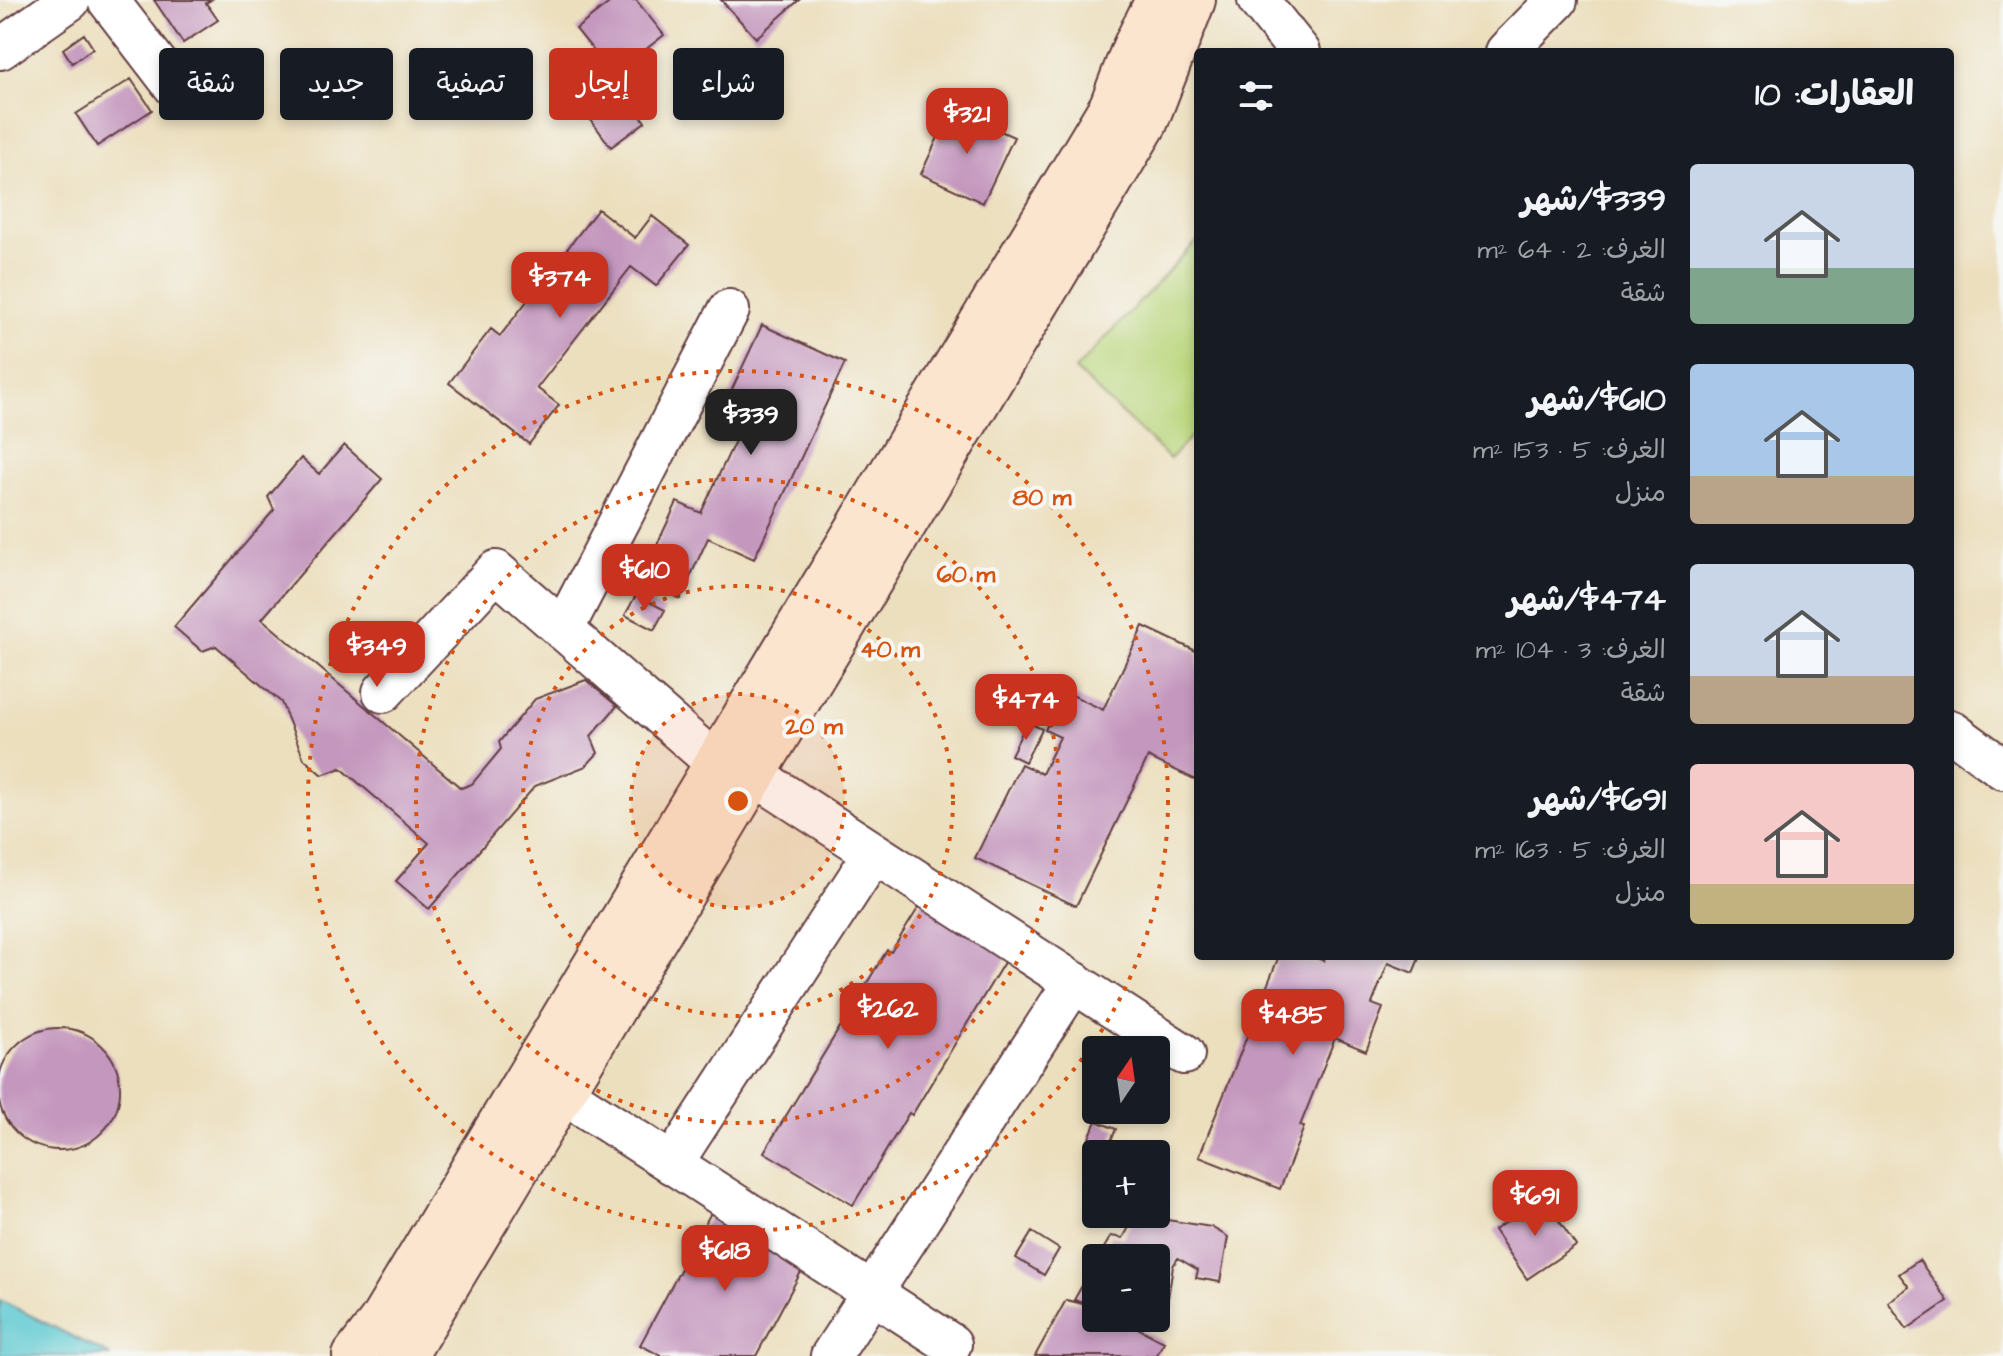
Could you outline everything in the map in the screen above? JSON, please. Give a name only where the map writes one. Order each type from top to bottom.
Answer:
[{"type":"street","points":[[0,49],[70,0]]},
{"type":"street","points":[[108,0],[159,66]]},
{"type":"street","points":[[404,1356],[563,1093],[1112,106],[1134,49],[1158,0]]},
{"type":"street","points":[[355,1356],[381,1322],[740,774],[1145,123],[1193,0]]},
{"type":"street","points":[[1258,0],[1297,48]]},
{"type":"street","points":[[1510,48],[1557,0]]},
{"type":"street","points":[[563,630],[729,310]]},
{"type":"street","points":[[383,692],[496,571],[563,630],[740,774],[874,853],[1184,1054]]},
{"type":"street","points":[[1954,733],[2003,769]]},
{"type":"street","points":[[672,1164],[874,853]]},
{"type":"street","points":[[831,1356],[1074,982]]},
{"type":"street","points":[[563,1093],[951,1344]]},
{"type":"green space","points":[[1194,244],[1194,433],[1170,459],[1075,370]]},
{"type":"water","points":[[0,1300],[111,1356],[0,1356]]},
{"type":"building","points":[[154,0],[211,0],[206,3],[218,20],[183,43]]},
{"type":"building","points":[[613,0],[636,0],[664,35],[647,48],[591,48],[576,29]]},
{"type":"building","points":[[721,0],[799,0],[756,38]]},
{"type":"building","points":[[84,34],[93,48],[72,63],[63,49]]},
{"type":"building","points":[[131,79],[152,110],[97,146],[76,114]]},
{"type":"building","points":[[951,109],[1014,137],[983,203],[921,174]]},
{"type":"building","points":[[591,120],[644,120],[645,122],[611,147]]},
{"type":"building","points":[[598,209],[635,238],[652,216],[689,245],[656,286],[631,267],[537,388],[559,405],[529,444],[449,383],[491,329],[500,336]]},
{"type":"building","points":[[762,325],[845,363],[754,559],[708,538],[680,599],[640,581],[677,502],[701,513],[749,411],[727,400]]},
{"type":"building","points":[[344,445],[382,479],[262,619],[461,788],[472,784],[501,749],[499,742],[535,699],[586,680],[617,706],[591,736],[598,753],[586,766],[535,786],[429,909],[396,881],[429,843],[341,768],[322,775],[304,759],[281,702],[216,646],[202,651],[174,627],[274,510],[268,497],[301,458],[319,474]]},
{"type":"building","points":[[636,595],[665,610],[654,630],[625,615]]},
{"type":"building","points":[[1143,626],[1194,650],[1194,779],[1148,757],[1076,906],[975,858],[1021,764],[1042,774],[1060,737],[1045,730],[1064,691],[1103,710]]},
{"type":"building","points":[[1027,722],[1042,729],[1025,762],[1011,755]]},
{"type":"building","points":[[925,897],[1012,949],[912,1115],[909,1113],[853,1205],[764,1152],[887,950],[891,952]]},
{"type":"building","points":[[1277,960],[1418,960],[1413,973],[1388,963],[1372,1004],[1383,1008],[1366,1051],[1335,1038],[1300,1126],[1304,1127],[1280,1189],[1199,1157]]},
{"type":"building","points":[[47,1029],[71,1029],[93,1038],[110,1055],[119,1077],[119,1101],[110,1123],[93,1140],[71,1149],[47,1149],[25,1140],[8,1123],[-1,1101],[-1,1077],[8,1055],[25,1038]]},
{"type":"building","points":[[1095,1124],[1116,1129],[1111,1140],[1089,1138]]},
{"type":"building","points":[[1543,1197],[1576,1246],[1527,1279],[1494,1230]]},
{"type":"building","points":[[714,1207],[809,1257],[756,1356],[661,1356],[640,1345]]},
{"type":"building","points":[[1170,1220],[1211,1227],[1228,1237],[1220,1282],[1196,1278],[1198,1270],[1178,1258],[1173,1266],[1170,1286],[1170,1244],[1106,1244],[1111,1236],[1123,1238],[1129,1228],[1170,1228]]},
{"type":"building","points":[[1032,1232],[1059,1249],[1044,1275],[1016,1258]]},
{"type":"building","points":[[1919,1260],[1948,1301],[1907,1329],[1888,1302],[1909,1287],[1899,1274]]},
{"type":"building","points":[[1082,1286],[1082,1301],[1074,1300]]},
{"type":"building","points":[[1066,1300],[1082,1304],[1082,1332],[1145,1332],[1164,1342],[1156,1356],[1035,1356]]}]
